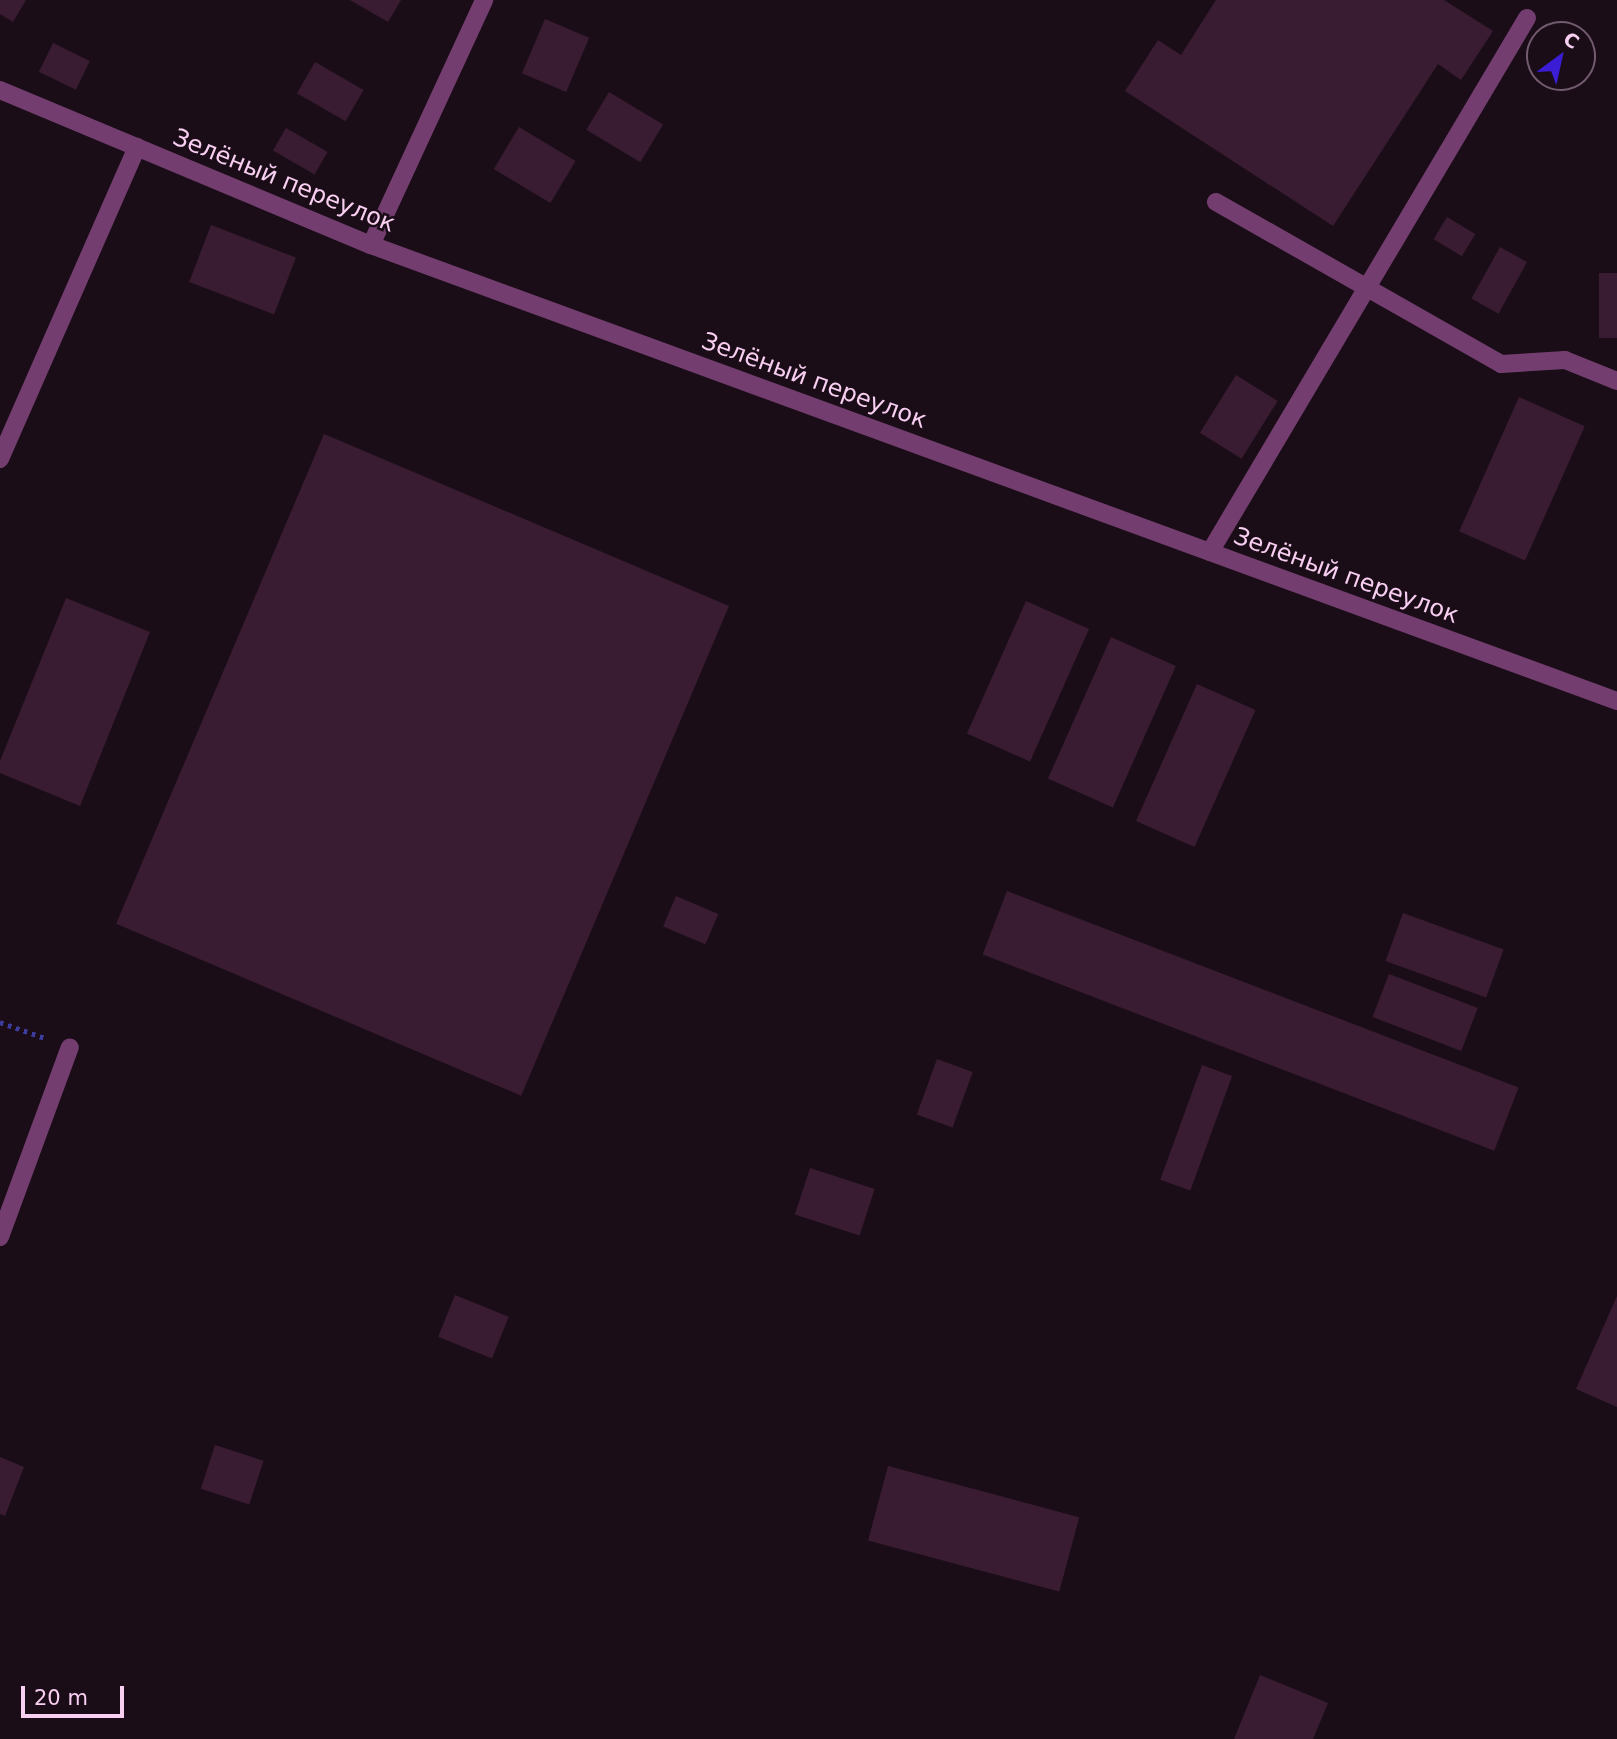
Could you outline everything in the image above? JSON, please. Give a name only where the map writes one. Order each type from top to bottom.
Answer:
[{"type":"street","points":[[371,245],[484,0]]},
{"type":"street","points":[[1210,552],[1527,18]]},
{"type":"street","name":"Зелёный переулок","points":[[0,90],[371,245],[1617,701]]},
{"type":"street","points":[[0,459],[137,147]]},
{"type":"street","points":[[1216,202],[1365,290],[1501,364],[1564,360],[1617,381]]},
{"type":"street","points":[[0,1237],[69,1047]]},
{"type":"path","points":[[0,1022],[69,1047]]},
{"type":"building","points":[[0,0],[26,0],[13,22],[0,14]]},
{"type":"building","points":[[350,0],[401,0],[388,22]]},
{"type":"building","points":[[1216,0],[1444,0],[1493,31],[1461,80],[1438,64],[1333,226],[1125,91],[1158,40],[1181,55]]},
{"type":"building","points":[[545,19],[589,38],[566,92],[522,73]]},
{"type":"building","points":[[53,43],[90,61],[76,90],[39,72]]},
{"type":"building","points":[[315,62],[363,90],[345,121],[297,93]]},
{"type":"building","points":[[609,92],[663,124],[640,162],[586,130]]},
{"type":"building","points":[[519,127],[576,161],[550,203],[494,169]]},
{"type":"building","points":[[286,128],[328,152],[315,175],[273,151]]},
{"type":"building","points":[[1447,217],[1475,234],[1462,256],[1434,239]]},
{"type":"building","points":[[211,225],[296,258],[274,315],[189,282]]},
{"type":"building","points":[[1500,247],[1527,262],[1499,314],[1471,299]]},
{"type":"building","points":[[1599,273],[1617,273],[1617,338],[1599,338]]},
{"type":"building","points":[[1236,375],[1278,401],[1242,459],[1200,433]]},
{"type":"building","points":[[1519,397],[1585,426],[1525,561],[1459,531]]},
{"type":"building","points":[[324,434],[729,606],[521,1096],[116,924]]},
{"type":"building","points":[[66,598],[150,632],[80,806],[0,773],[0,761]]},
{"type":"building","points":[[1026,601],[1089,629],[1030,762],[967,733]]},
{"type":"building","points":[[1111,637],[1176,666],[1113,807],[1048,779]]},
{"type":"building","points":[[1197,684],[1255,710],[1194,847],[1136,821]]},
{"type":"building","points":[[1007,891],[1519,1087],[1494,1151],[983,954]]},
{"type":"building","points":[[676,896],[718,914],[705,944],[663,926]]},
{"type":"building","points":[[1403,913],[1504,950],[1486,998],[1386,961]]},
{"type":"building","points":[[1389,974],[1478,1008],[1461,1051],[1373,1017]]},
{"type":"building","points":[[937,1059],[973,1072],[953,1127],[917,1114]]},
{"type":"building","points":[[1202,1065],[1232,1076],[1190,1191],[1160,1180]]},
{"type":"building","points":[[810,1168],[875,1189],[860,1236],[795,1215]]},
{"type":"building","points":[[455,1295],[509,1317],[492,1358],[438,1337]]},
{"type":"building","points":[[1617,1296],[1617,1407],[1576,1389]]},
{"type":"building","points":[[215,1445],[264,1461],[249,1505],[201,1489]]},
{"type":"building","points":[[0,1457],[24,1467],[5,1516],[0,1514]]},
{"type":"building","points":[[888,1466],[1079,1517],[1059,1592],[868,1540]]},
{"type":"building","points":[[1260,1675],[1328,1703],[1313,1739],[1234,1739]]}]
